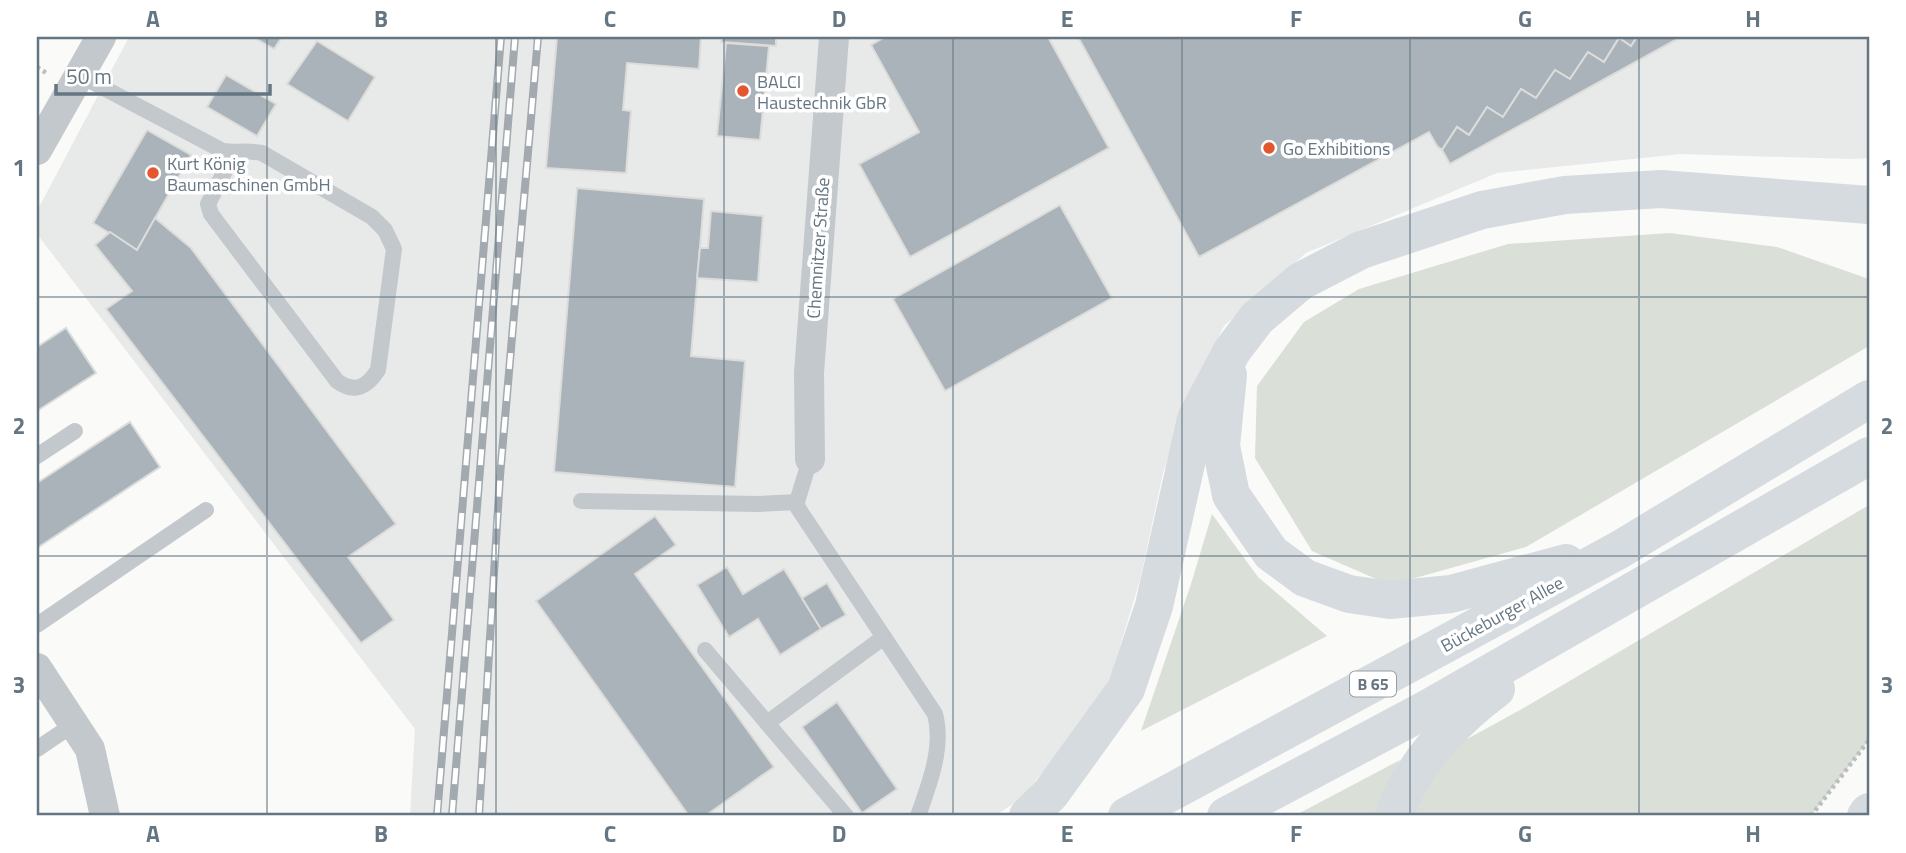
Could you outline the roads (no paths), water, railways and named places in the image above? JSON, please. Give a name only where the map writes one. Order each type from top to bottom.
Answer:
[{"type":"main road","points":[[1028,816],[1051,793],[1126,689],[1154,606],[1196,419],[1232,351],[1257,318],[1301,281],[1361,250],[1482,210],[1565,195],[1661,189],[1869,205]]},
{"type":"main road","points":[[1793,199],[1869,227]]},
{"type":"main road","points":[[1232,351],[1225,390],[1221,446],[1231,495],[1271,553],[1305,578],[1349,594],[1390,600],[1451,594],[1619,550]]},
{"type":"main road","name":"Bückeburger Allee","points":[[1127,816],[1619,550],[1869,399]]},
{"type":"main road","name":"B 65","points":[[1226,816],[1427,709],[1869,456]]},
{"type":"main road","points":[[1394,816],[1418,766],[1471,708],[1620,600]]},
{"type":"main road","points":[[1866,816],[1869,812]]},
{"type":"street","points":[[37,150],[101,37]]},
{"type":"street","name":"Chemnitzer Straße","points":[[810,459],[809,373],[834,37]]},
{"type":"street","points":[[37,667],[90,749],[105,816]]},
{"type":"lane","points":[[81,76],[223,152],[246,150],[262,153],[372,217],[385,230],[394,249],[378,370],[371,382],[359,388],[346,387],[337,381],[211,214],[208,204],[234,153]]},
{"type":"lane","points":[[37,456],[75,431]]},
{"type":"lane","points":[[810,459],[797,502],[806,521],[936,714],[935,756],[929,785],[918,816]]},
{"type":"lane","points":[[581,501],[746,504],[797,502]]},
{"type":"lane","points":[[37,625],[206,510]]},
{"type":"lane","points":[[767,723],[884,637]]},
{"type":"lane","points":[[705,650],[846,816]]},
{"type":"lane","points":[[37,749],[74,724]]},
{"type":"railway","points":[[437,816],[501,37]]},
{"type":"railway","points":[[452,816],[515,37]]},
{"type":"railway","points":[[479,816],[500,476],[538,37]]},
{"type":"place","name":"BALCI Haustechnik GbR","points":[[743,91]]},
{"type":"place","name":"Go Exhibitions","points":[[1269,148]]},
{"type":"place","name":"Kurt König Baumaschinen GmbH","points":[[153,173]]}]
